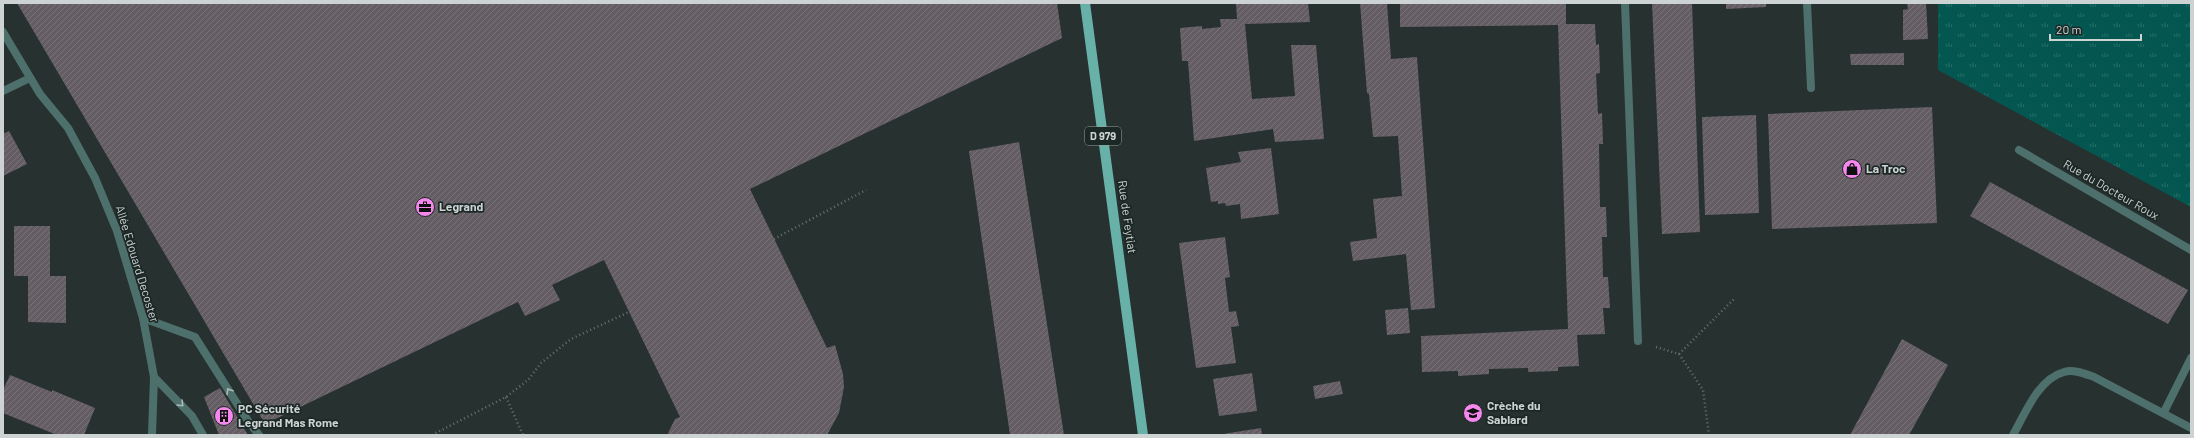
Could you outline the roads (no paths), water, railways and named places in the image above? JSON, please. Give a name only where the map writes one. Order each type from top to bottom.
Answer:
[{"type":"main road","name":"Rue de Feytiat","points":[[1085,3],[1143,435]]},
{"type":"street","points":[[1625,3],[1638,341]]},
{"type":"street","points":[[1807,3],[1811,88]]},
{"type":"street","name":"Allée Edouard Decoster","points":[[3,32],[40,94],[68,128],[95,178],[117,231],[143,318],[154,377],[152,435]]},
{"type":"street","points":[[3,91],[30,78]]},
{"type":"street","name":"Rue du Docteur Roux","points":[[2019,150],[2191,250]]},
{"type":"street","points":[[143,318],[195,337],[248,421],[259,435]]},
{"type":"street","points":[[2164,412],[2191,358]]},
{"type":"street","points":[[2013,435],[2030,404],[2048,381],[2065,372],[2079,372],[2094,377],[2164,412],[2191,428]]},
{"type":"street","points":[[154,377],[192,416],[203,435]]},
{"type":"place","name":"La Troc","points":[[1852,169]]},
{"type":"place","name":"Legrand","points":[[425,207]]},
{"type":"place","name":"Crèche du Sablard","points":[[1473,413]]},
{"type":"place","name":"PC Sécurité Legrand Mas Rome","points":[[224,416]]}]
